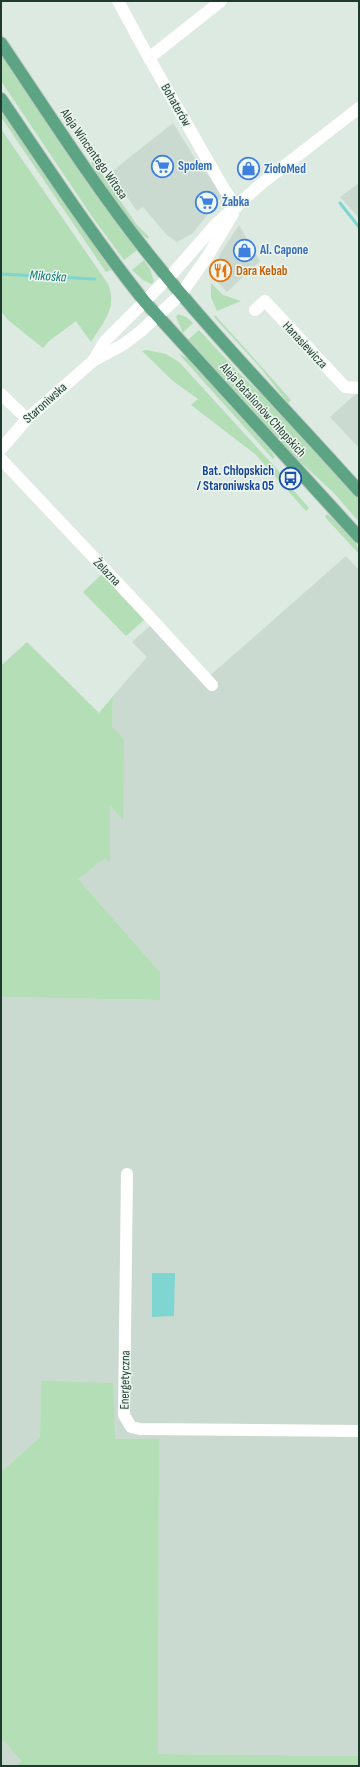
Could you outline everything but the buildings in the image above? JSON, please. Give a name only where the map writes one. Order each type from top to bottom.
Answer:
[{"type":"main road","name":"Aleja Wincentego Witosa","points":[[1,43],[105,196],[168,278]]},
{"type":"main road","points":[[1,99],[84,221],[116,265],[146,302]]},
{"type":"main road","name":"Aleja Batalionów Chłopskich","points":[[168,278],[359,491]]},
{"type":"main road","name":"Aleja Batalionów Chłopskich","points":[[146,302],[359,537]]},
{"type":"street","name":"Bohaterów","points":[[118,1],[224,189],[236,207]]},
{"type":"street","points":[[149,58],[221,1]]},
{"type":"street","name":"Staroniwska","points":[[93,361],[105,341],[146,302],[208,233],[266,180],[359,108]]},
{"type":"street","name":"Staroniwska","points":[[1,449],[27,419],[93,361],[124,344],[141,331],[181,294],[207,257],[236,207]]},
{"type":"street","name":"Hanasiewicza","points":[[255,310],[264,302],[344,387],[359,388]]},
{"type":"street","points":[[1,394],[27,419]]},
{"type":"street","name":"Żelazna","points":[[1,459],[212,685]]},
{"type":"street","name":"Energetyczna","points":[[127,1174],[124,1415],[131,1427],[140,1429],[359,1431]]},
{"type":"shaded area","points":[[173,123],[204,173],[206,172],[222,196],[193,233],[177,242],[166,234],[143,207],[137,211],[110,173]]},
{"type":"shaded area","points":[[359,183],[359,218],[340,197]]},
{"type":"shaded area","points":[[239,225],[260,261],[227,292],[213,277],[220,254]]},
{"type":"shaded area","points":[[359,391],[359,448],[330,417]]},
{"type":"shaded area","points":[[346,556],[359,570],[359,1756],[158,1754],[159,1439],[114,1440],[41,1381],[40,1437],[1,1472],[1,997],[160,1000],[160,972],[78,879],[105,857],[109,862],[110,806],[122,819],[112,727],[113,696],[147,657],[132,642],[151,625],[205,680]]},
{"type":"shaded area","points":[[1,1738],[21,1761],[16,1766],[1,1766]]},
{"type":"green space","points":[[1,54],[137,250],[124,260],[93,218],[1,81]]},
{"type":"green space","points":[[1,111],[111,270],[106,272],[1,117]]},
{"type":"green space","points":[[1,129],[108,284],[111,293],[110,308],[91,342],[76,321],[49,341],[43,348],[8,320],[1,311]]},
{"type":"green space","points":[[93,161],[137,225],[149,237],[148,239],[132,224],[116,204],[96,172],[91,162]]},
{"type":"green space","points":[[144,260],[150,269],[154,281],[152,284],[143,280],[132,270]]},
{"type":"green space","points":[[211,283],[223,295],[241,301],[217,311],[211,297]]},
{"type":"green space","points":[[178,314],[186,317],[193,323],[183,333],[176,317]]},
{"type":"green space","points":[[215,315],[291,400],[288,403],[260,367],[214,317]]},
{"type":"green space","points":[[199,330],[239,373],[283,415],[359,499],[359,522],[334,493],[295,457],[188,340]]},
{"type":"green space","points":[[147,350],[166,354],[179,362],[284,477],[288,484],[309,508],[306,511],[255,454],[191,405],[198,399],[173,381],[142,351]]},
{"type":"green space","points":[[178,353],[192,361],[261,438],[275,457],[273,459]]},
{"type":"green space","points":[[327,514],[356,542],[359,554],[325,517]]},
{"type":"green space","points":[[102,574],[144,620],[126,636],[83,592]]},
{"type":"green space","points":[[27,642],[99,713],[113,696],[112,727],[124,739],[123,820],[110,806],[110,863],[105,858],[78,879],[160,972],[160,1000],[1,997],[1,663],[3,664]]},
{"type":"green space","points":[[41,1381],[113,1383],[115,1439],[159,1439],[158,1754],[359,1756],[359,1766],[16,1766],[21,1761],[1,1738],[1,1472],[40,1437]]},
{"type":"water","points":[[152,1273],[175,1273],[174,1316],[152,1317]]},
{"type":"waterway","name":"Mikośka","points":[[340,203],[359,227]]},
{"type":"waterway","name":"Mikośka","points":[[1,274],[95,279]]},
{"type":"place","name":"Społem","points":[[163,166]]},
{"type":"place","name":"ZiołoMed","points":[[248,169]]},
{"type":"place","name":"Żabka","points":[[207,202]]},
{"type":"place","name":"Al. Capone","points":[[244,250]]},
{"type":"place","name":"Dara Kebab","points":[[221,271]]},
{"type":"place","name":"Bat. Chłopskich / Staroniwska 05","points":[[290,478]]}]
